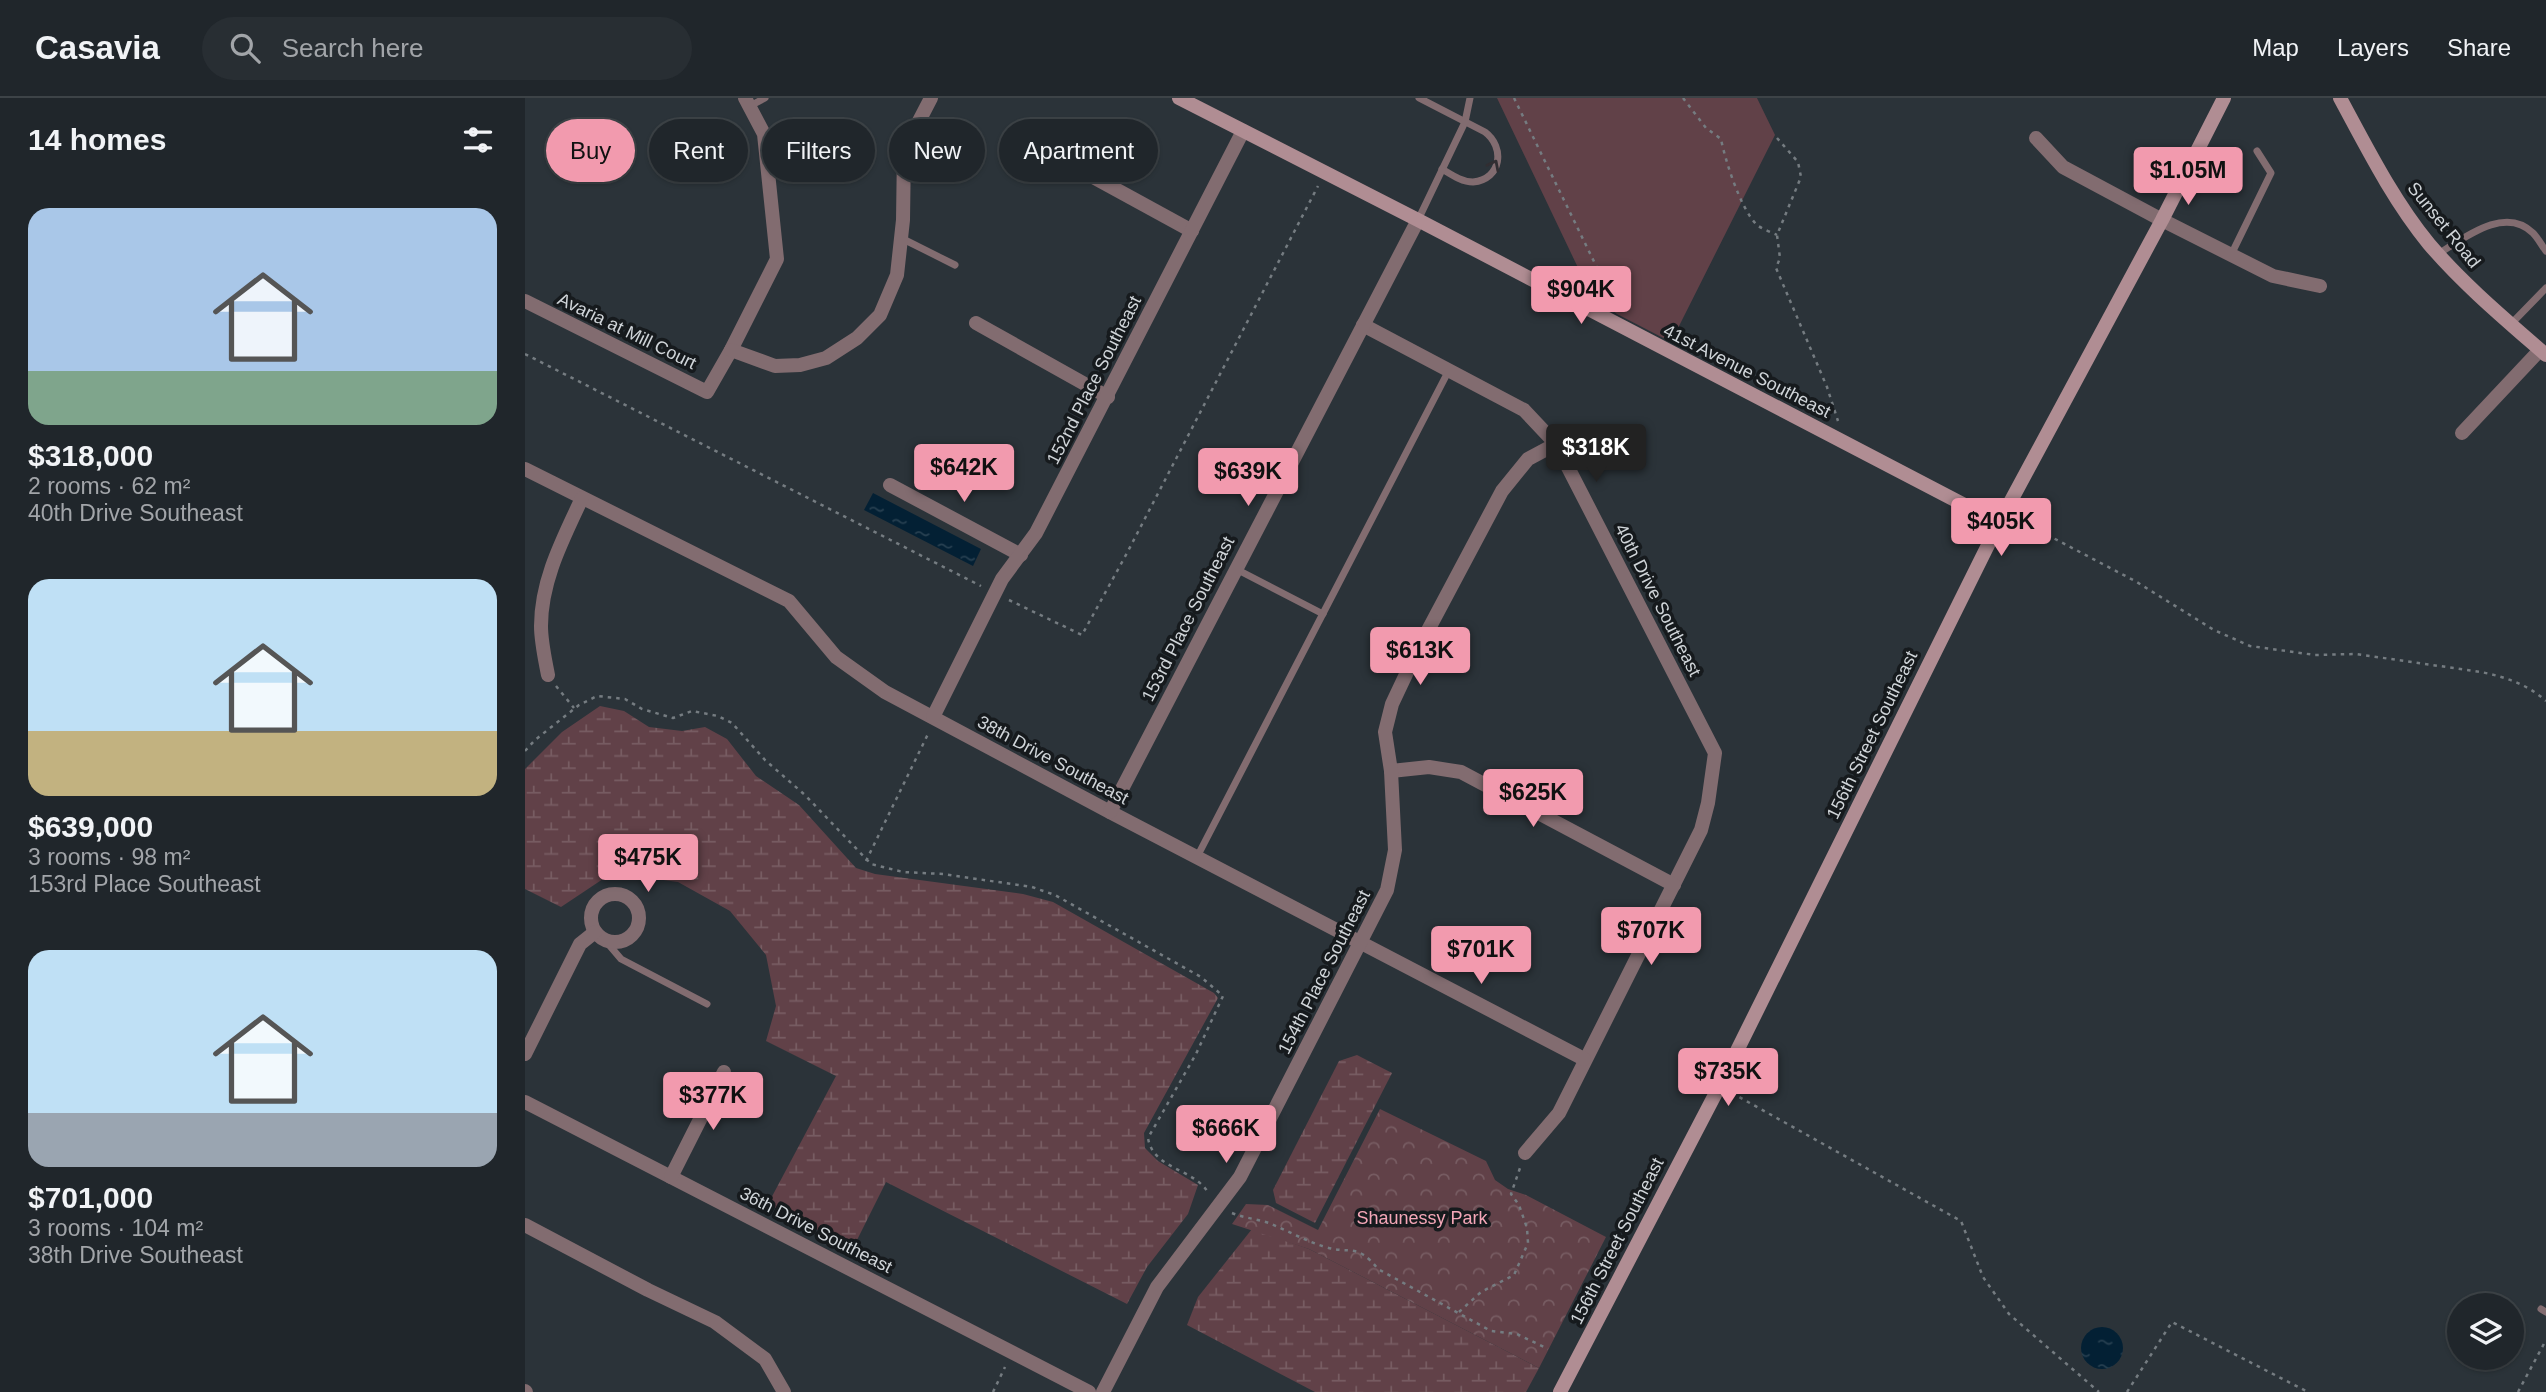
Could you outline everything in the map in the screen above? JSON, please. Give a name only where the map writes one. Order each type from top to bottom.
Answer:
[{"type":"street","points":[[731,350],[775,366],[800,365],[826,358],[857,338],[880,315],[897,275],[904,150],[931,98]]},
{"type":"street","name":"41st Avenue Southeast","points":[[1179,98],[1845,444],[2001,518]]},
{"type":"street","name":"156th Street Southeast","points":[[1560,1392],[1719,1087],[2001,518],[2162,220],[2224,98]]},
{"type":"street","name":"Sunset Road","points":[[2340,98],[2392,193],[2438,254],[2475,293],[2543,353]]},
{"type":"street","name":"Avaria at Mill Court","points":[[525,301],[707,392],[776,260],[764,134],[747,102]]},
{"type":"street","name":"152nd Place Southeast","points":[[935,718],[1002,579],[1036,533],[1243,131]]},
{"type":"street","points":[[2036,138],[2063,167],[2162,220],[2273,276],[2319,286]]},
{"type":"street","points":[[1102,182],[1192,231]]},
{"type":"street","name":"153rd Place Southeast","points":[[1109,812],[1418,220]]},
{"type":"street","points":[[975,323],[1108,397]]},
{"type":"street","name":"40th Drive Southeast","points":[[1363,325],[1524,410],[1556,444],[1715,753],[1701,830],[1674,885]]},
{"type":"street","points":[[2462,433],[2543,353]]},
{"type":"street","name":"154th Place Southeast","points":[[1103,1392],[1157,1287],[1240,1177],[1362,943],[1387,890],[1395,850],[1391,771],[1385,732],[1392,704],[1417,651],[1502,491],[1528,459],[1556,444]]},
{"type":"street","name":"38th Drive Southeast","points":[[525,468],[789,601],[836,657],[885,692],[1109,812],[1584,1059]]},
{"type":"street","points":[[891,485],[1021,555]]},
{"type":"street","points":[[548,675],[541,628],[543,601],[558,550],[582,498]]},
{"type":"street","points":[[1391,771],[1429,767],[1461,772],[1674,885],[1559,1113],[1525,1153]]},
{"type":"street","points":[[525,1054],[580,944],[599,936]]},
{"type":"street","points":[[671,1177],[724,1072]]},
{"type":"street","name":"36th Drive Southeast","points":[[525,1102],[1089,1392]]},
{"type":"street","points":[[525,1225],[715,1322],[765,1359],[784,1392]]},
{"type":"lane","points":[[747,102],[765,98]]},
{"type":"lane","points":[[1419,98],[1494,139],[1500,157],[1489,176],[1473,182],[1462,180],[1442,169]]},
{"type":"lane","points":[[1418,220],[1465,122],[1470,98]]},
{"type":"lane","points":[[2231,255],[2271,173],[2257,151]]},
{"type":"lane","points":[[2438,254],[2497,222],[2514,223],[2533,232],[2546,251]]},
{"type":"lane","points":[[901,238],[955,265]]},
{"type":"lane","points":[[2511,324],[2546,288]]},
{"type":"lane","points":[[1196,857],[1449,370]]},
{"type":"lane","points":[[1236,569],[1323,614]]},
{"type":"lane","points":[[599,936],[621,959],[707,1004]]},
{"type":"path","points":[[1514,98],[1605,284],[1608,304],[1605,319]]},
{"type":"path","points":[[1683,98],[1706,128],[1721,139],[1724,156],[1741,199],[1757,225],[1777,235]]},
{"type":"path","points":[[1777,138],[1798,162],[1801,177],[1777,235],[1780,258],[1776,268],[1827,387],[1845,444]]},
{"type":"path","points":[[525,354],[1082,635],[1326,173]]},
{"type":"path","points":[[2001,518],[2135,582],[2214,630],[2249,646],[2315,655],[2356,654],[2481,672],[2501,676],[2532,689],[2546,701]]},
{"type":"path","points":[[548,675],[575,709]]},
{"type":"path","points":[[525,751],[575,709],[597,696],[610,696],[673,718],[692,711],[718,716],[732,723],[765,760],[806,795],[870,864],[903,872],[943,874],[1032,887],[1055,895],[1189,970],[1223,996],[1184,1077],[1148,1138],[1149,1149],[1159,1159],[1206,1188],[1217,1208],[1266,1222],[1325,1247],[1339,1250],[1351,1248],[1364,1255],[1378,1269],[1491,1331],[1517,1334],[1548,1349]]},
{"type":"path","points":[[866,861],[935,718]]},
{"type":"path","points":[[1719,1087],[1764,1109],[1961,1221],[1983,1277],[2009,1314],[2099,1392]]},
{"type":"path","points":[[1459,1312],[1481,1292],[1514,1275],[1528,1243],[1527,1228],[1519,1205],[1511,1194],[1525,1153]]},
{"type":"path","points":[[2127,1392],[2172,1321],[2308,1392]]},
{"type":"path","points":[[2518,1392],[2546,1340]]},
{"type":"path","points":[[993,1392],[1013,1353]]},
{"type":"green space","points":[[1497,98],[1757,98],[1775,135],[1671,342],[1617,314],[1592,293],[1590,283],[1581,274]]},
{"type":"green space","points":[[600,706],[624,711],[649,727],[682,731],[705,727],[727,739],[756,776],[799,805],[856,868],[875,874],[1023,894],[1053,902],[1214,993],[1218,998],[1144,1133],[1145,1148],[1158,1161],[1198,1185],[1188,1214],[1147,1267],[1127,1304],[886,1182],[853,1248],[768,1204],[836,1076],[766,1041],[776,1006],[766,955],[730,911],[678,882],[612,873],[561,907],[525,889],[525,769],[562,732]]},
{"type":"green space","points":[[1357,1055],[1392,1073],[1315,1223],[1276,1203],[1273,1190],[1339,1061]]},
{"type":"green space","name":"Shaunessy Park","points":[[1380,1109],[1486,1161],[1495,1180],[1508,1189],[1526,1195],[1606,1237],[1539,1368],[1309,1249],[1232,1224],[1246,1204],[1268,1205],[1318,1230]]},
{"type":"green space","points":[[1252,1229],[1309,1249],[1539,1368],[1526,1392],[1315,1392],[1187,1325],[1198,1297]]},
{"type":"water","points":[[873,493],[981,549],[973,566],[864,510]]},
{"type":"water","points":[[2102,1327],[2117,1333],[2123,1348],[2117,1363],[2102,1369],[2087,1363],[2081,1348],[2087,1333]]}]
